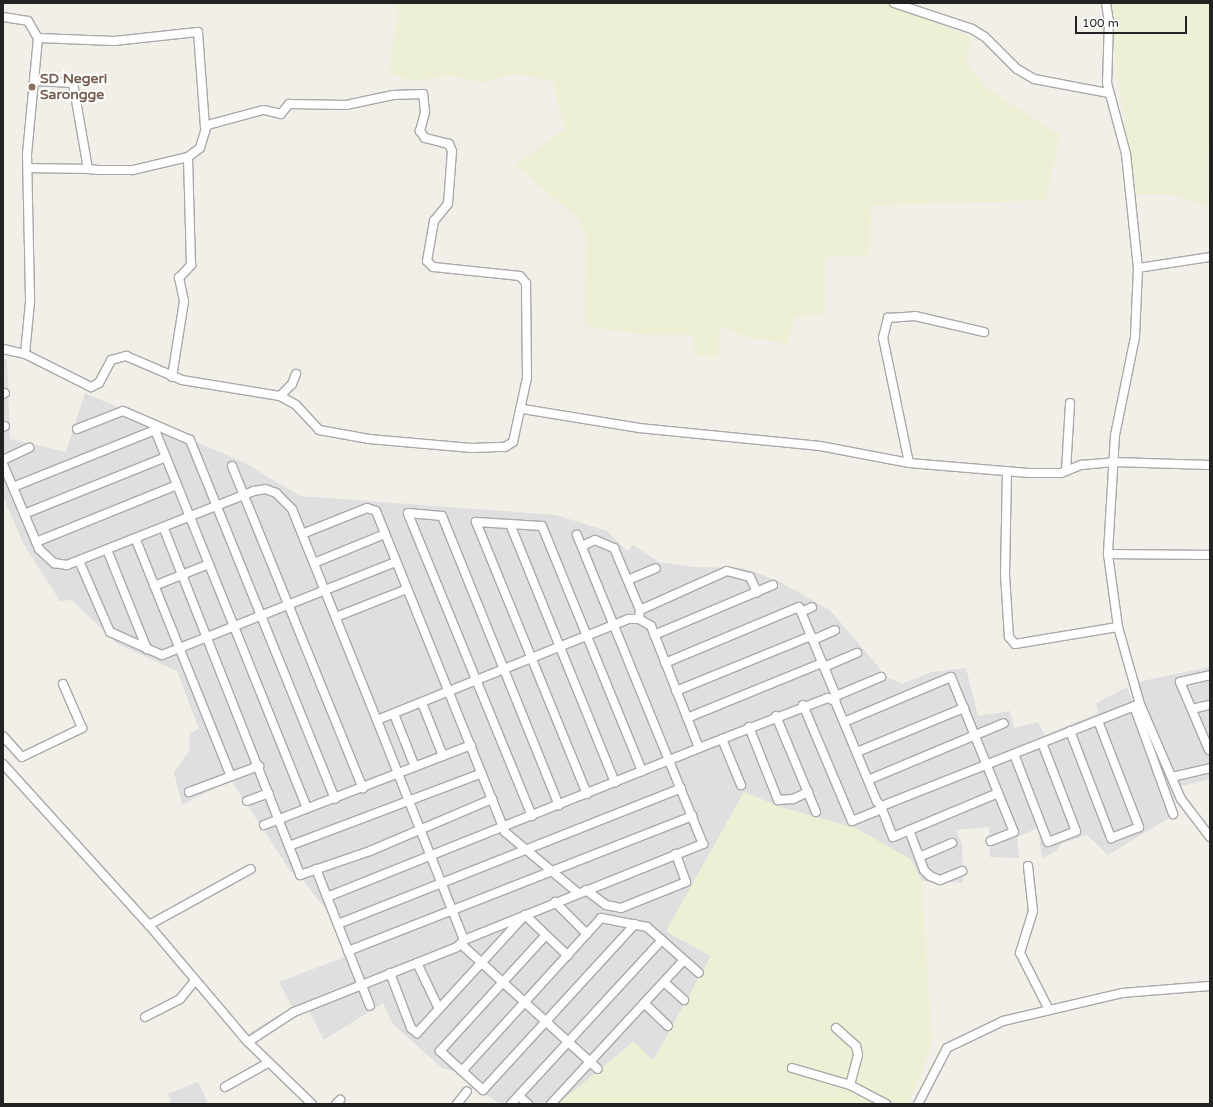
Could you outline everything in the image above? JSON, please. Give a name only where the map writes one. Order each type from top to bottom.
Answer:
[{"type":"street","points":[[894,3],[972,29],[985,36],[1017,69],[1034,79],[1108,93]]},
{"type":"street","points":[[1106,3],[1108,93],[1126,154],[1138,268],[1135,337],[1115,435],[1108,554],[1118,627],[1137,705],[1173,814]]},
{"type":"street","points":[[3,17],[28,21],[38,38],[28,168],[30,302],[26,354]]},
{"type":"street","points":[[28,168],[133,170],[188,157],[200,148],[205,127],[198,32],[114,41],[38,38]]},
{"type":"street","points":[[35,81],[73,83],[88,169]]},
{"type":"street","points":[[3,349],[26,354],[91,387],[100,383],[110,360],[122,355],[172,377],[280,396],[296,405],[320,430],[369,439],[472,448],[510,446],[523,409],[527,378],[526,283],[520,276],[433,267],[427,261],[434,221],[448,204],[452,151],[449,144],[425,138],[420,131],[425,112],[423,94],[393,95],[346,105],[289,104],[281,114],[263,110],[205,127]]},
{"type":"street","points":[[172,377],[184,301],[180,278],[191,265],[188,157]]},
{"type":"street","points":[[1138,268],[1210,257]]},
{"type":"street","points":[[909,463],[883,338],[888,318],[915,316],[984,332]]},
{"type":"street","points":[[280,396],[292,384],[296,374]]},
{"type":"street","points":[[1066,471],[1070,402]]},
{"type":"street","points":[[523,409],[638,428],[820,446],[909,463],[1041,474],[1066,471],[1086,464],[1114,462],[1210,465]]},
{"type":"street","points":[[77,429],[122,410],[190,440],[335,799]]},
{"type":"street","points":[[12,487],[155,430],[307,809]]},
{"type":"street","points":[[3,460],[29,448]]},
{"type":"street","points":[[24,514],[166,457]]},
{"type":"street","points":[[3,464],[36,542],[44,557],[54,563],[80,563],[244,496],[265,489],[276,493],[292,509],[455,911],[462,942],[481,962],[598,1069]]},
{"type":"street","points":[[232,466],[364,788]]},
{"type":"street","points":[[1007,470],[1005,575],[1009,637],[1015,644],[1118,627]]},
{"type":"street","points":[[36,542],[177,485]]},
{"type":"street","points":[[302,534],[367,508],[376,511],[504,828],[526,850],[578,893]]},
{"type":"street","points":[[532,816],[408,513],[442,516],[559,805]]},
{"type":"street","points":[[191,518],[234,626]]},
{"type":"street","points":[[587,794],[476,522],[542,526],[642,771]]},
{"type":"street","points":[[510,524],[614,783]]},
{"type":"street","points":[[164,529],[300,875],[422,829],[492,800]]},
{"type":"street","points":[[314,563],[385,534]]},
{"type":"street","points":[[248,1042],[294,1012],[418,963],[462,942],[555,902],[703,844],[577,535]]},
{"type":"street","points":[[136,540],[231,776]]},
{"type":"street","points":[[582,546],[595,540],[614,548],[640,610],[639,619]]},
{"type":"street","points":[[108,552],[147,649]]},
{"type":"street","points":[[1108,554],[1210,555]]},
{"type":"street","points":[[80,563],[106,627],[114,636],[162,655],[396,562]]},
{"type":"street","points":[[154,586],[209,564]]},
{"type":"street","points":[[628,580],[656,568]]},
{"type":"street","points":[[640,610],[727,571],[750,577],[757,592]]},
{"type":"street","points":[[654,635],[773,585]]},
{"type":"street","points":[[336,617],[407,589]]},
{"type":"street","points":[[801,612],[812,607]]},
{"type":"street","points":[[665,663],[799,608],[823,665],[856,752],[882,807],[893,837],[998,793]]},
{"type":"street","points":[[377,720],[505,671],[614,625],[639,619],[651,626],[699,748]]},
{"type":"street","points":[[676,691],[835,630]]},
{"type":"street","points":[[687,718],[857,653]]},
{"type":"street","points":[[1209,750],[1207,737],[1180,682],[1210,675]]},
{"type":"street","points":[[327,897],[504,828],[803,705],[821,698],[836,698],[881,677]]},
{"type":"street","points":[[844,722],[951,677],[1014,832],[991,841]]},
{"type":"street","points":[[3,736],[22,757],[82,728],[64,684]]},
{"type":"street","points":[[422,703],[443,756]]},
{"type":"street","points":[[803,705],[852,821],[882,807],[1137,705]]},
{"type":"street","points":[[1137,705],[1181,799],[1210,837]]},
{"type":"street","points":[[1192,709],[1210,705]]},
{"type":"street","points":[[856,752],[964,708]]},
{"type":"street","points":[[394,714],[415,767]]},
{"type":"street","points":[[776,716],[816,812]]},
{"type":"street","points":[[1070,731],[1111,838],[1139,827],[1098,721]]},
{"type":"street","points":[[868,780],[1004,724]]},
{"type":"street","points":[[749,727],[778,800],[793,799],[808,792]]},
{"type":"street","points":[[722,738],[741,785]]},
{"type":"street","points":[[1014,754],[1048,842],[1076,831],[1042,743]]},
{"type":"street","points":[[264,825],[364,788],[470,745]]},
{"type":"street","points":[[3,764],[149,925],[194,982],[248,1042],[312,1104]]},
{"type":"street","points":[[189,792],[258,766]]},
{"type":"street","points":[[1172,777],[1210,768]]},
{"type":"street","points":[[288,846],[482,773]]},
{"type":"street","points":[[338,924],[681,788]]},
{"type":"street","points":[[248,801],[269,793]]},
{"type":"street","points":[[348,951],[455,911],[692,816]]},
{"type":"street","points":[[909,830],[924,870],[940,880],[962,871]]},
{"type":"street","points":[[919,857],[952,843]]},
{"type":"street","points":[[586,890],[606,905],[621,908],[686,882],[676,854]]},
{"type":"street","points":[[1028,866],[1033,911],[1020,953],[1049,1010]]},
{"type":"street","points":[[149,925],[251,869]]},
{"type":"street","points":[[316,869],[370,1006]]},
{"type":"street","points":[[555,902],[587,934]]},
{"type":"street","points":[[525,915],[545,936],[568,956]]},
{"type":"street","points":[[390,973],[411,1028],[416,1033],[525,915]]},
{"type":"street","points":[[462,1071],[526,1004],[600,918],[647,927],[699,973]]},
{"type":"street","points":[[545,936],[504,983],[440,1051],[483,1090],[548,1024],[635,924]]},
{"type":"street","points":[[511,1104],[569,1043],[662,940]]},
{"type":"street","points":[[551,1104],[684,960]]},
{"type":"street","points":[[418,963],[439,1009]]},
{"type":"street","points":[[146,1017],[180,999],[194,982]]},
{"type":"street","points":[[664,982],[684,1000]]},
{"type":"street","points":[[918,1104],[947,1048],[1003,1021],[1122,993],[1210,986]]},
{"type":"street","points":[[644,1003],[668,1026]]},
{"type":"street","points":[[836,1028],[856,1046],[858,1054],[850,1085]]},
{"type":"street","points":[[225,1087],[268,1063]]},
{"type":"street","points":[[792,1068],[850,1085],[886,1104]]},
{"type":"street","points":[[457,1104],[467,1092]]},
{"type":"street","points":[[519,1096],[528,1104]]},
{"type":"shaded area","points":[[3,359],[7,360],[10,439],[66,452],[85,393],[245,463],[300,496],[556,515],[607,531],[627,551],[633,545],[659,562],[694,567],[743,568],[778,581],[830,610],[887,677],[902,684],[932,672],[966,668],[978,716],[1010,711],[1014,728],[1038,722],[1045,735],[1098,713],[1096,703],[1127,687],[1177,813],[1108,855],[1087,835],[1061,844],[1055,852],[1042,858],[1038,828],[1017,837],[1019,858],[990,857],[989,827],[956,830],[962,844],[963,883],[922,881],[910,859],[855,828],[780,807],[744,792],[667,932],[711,956],[653,1061],[633,1042],[558,1104],[501,1104],[479,1091],[463,1074],[442,1068],[393,1024],[383,1003],[324,1040],[309,1011],[297,1015],[258,1042],[249,1033],[292,1007],[279,982],[347,956],[336,923],[300,876],[291,872],[231,780],[182,805],[174,772],[189,751],[190,733],[199,729],[177,671],[116,643],[72,600],[60,601],[23,543],[3,496]]},
{"type":"shaded area","points":[[1210,667],[1210,779],[1178,787],[1137,682]]},
{"type":"shaded area","points":[[198,1082],[208,1104],[172,1104],[168,1094]]},
{"type":"green space","points":[[390,3],[885,3],[972,37],[966,63],[988,89],[1060,135],[1046,200],[871,206],[869,255],[825,257],[825,315],[795,317],[788,344],[751,338],[720,327],[718,358],[696,356],[691,335],[646,335],[585,326],[586,235],[577,218],[515,165],[564,129],[553,81],[513,74],[484,83],[452,76],[410,81],[389,72],[398,8]]},
{"type":"green space","points":[[1111,3],[1210,3],[1208,207],[1170,194],[1135,194],[1107,6]]},
{"type":"green space","points":[[744,792],[780,807],[855,828],[910,859],[922,881],[932,1044],[909,1104],[558,1104],[634,1042],[653,1061],[711,956],[666,931]]},
{"type":"place","name":"SD Negeri Sarongge","points":[[32,87]]}]
